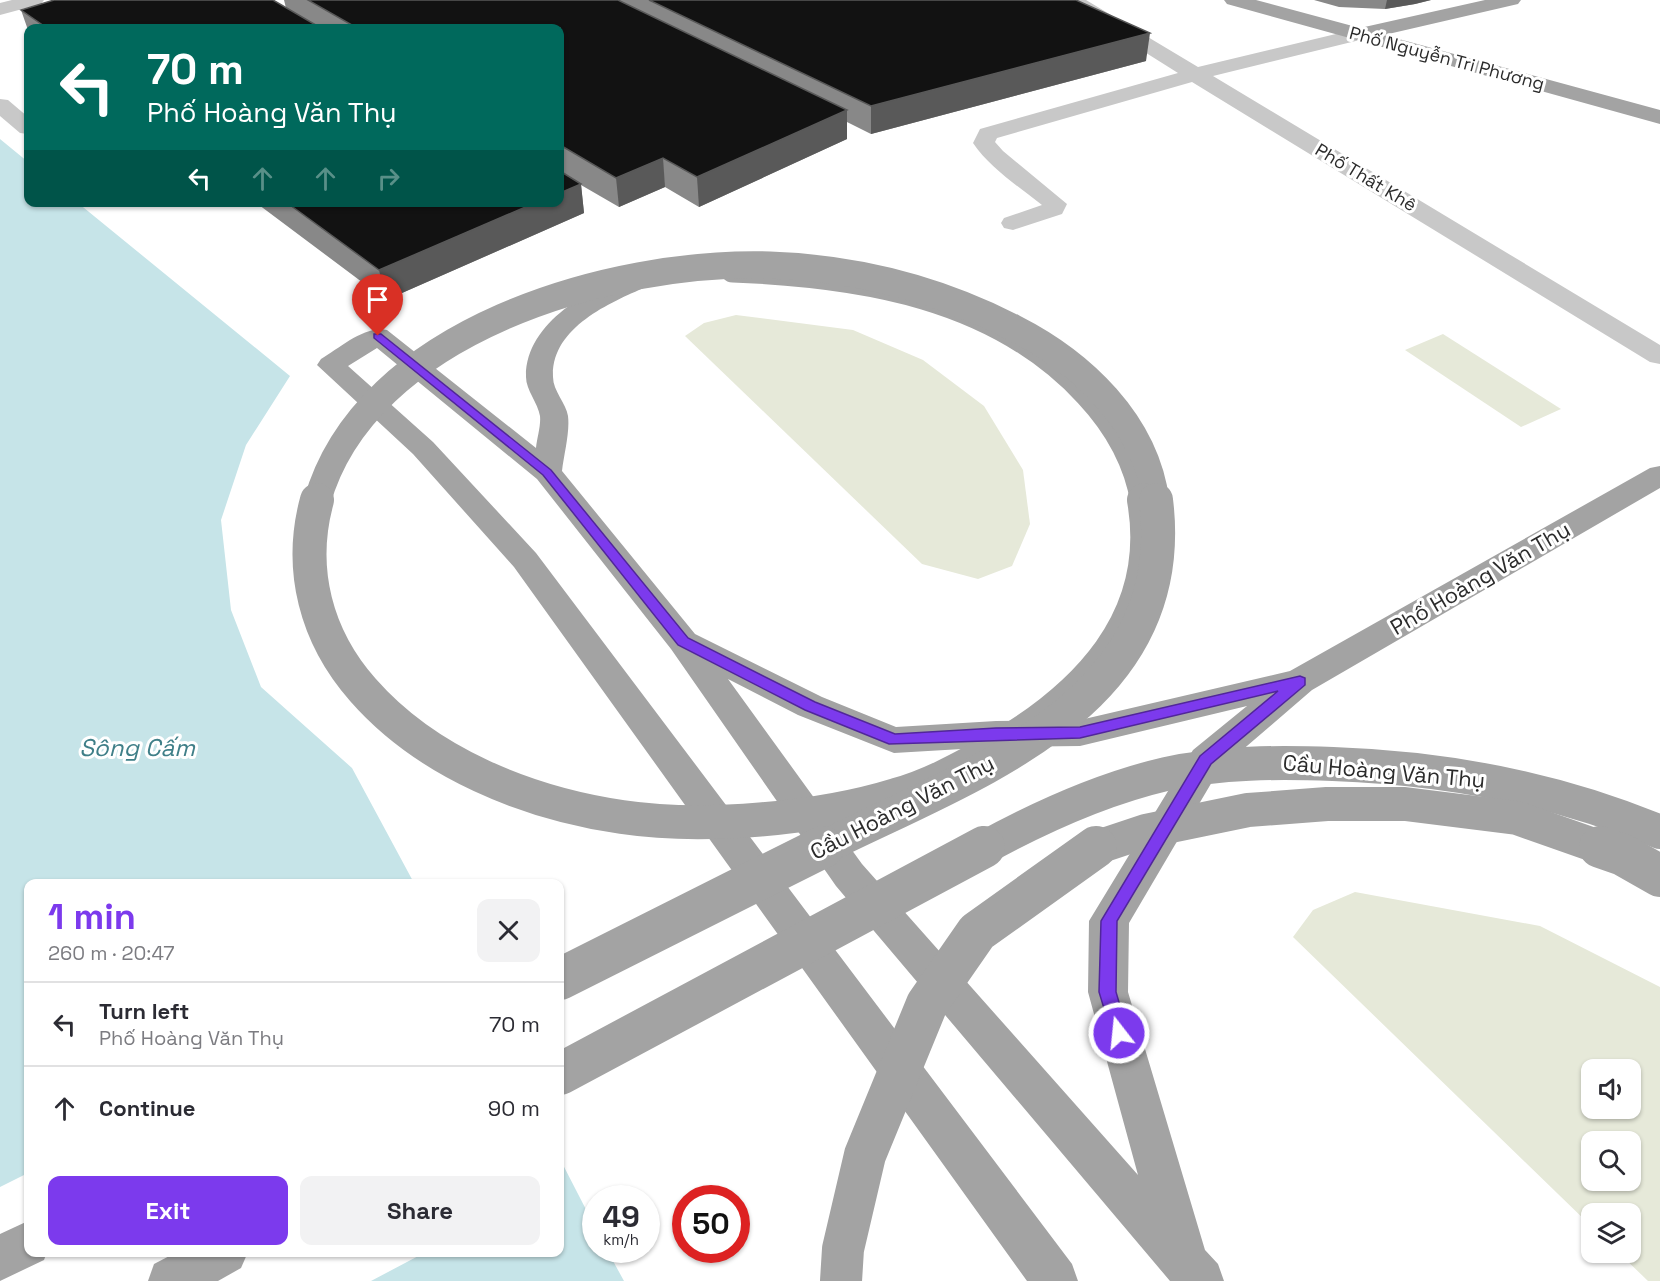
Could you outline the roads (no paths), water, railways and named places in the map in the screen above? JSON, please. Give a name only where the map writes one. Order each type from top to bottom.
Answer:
[{"type":"main road","name":"Phố Nguyễn Tri Phương","points":[[1234,0],[1660,117]]},
{"type":"main road","points":[[1361,34],[1511,0]]},
{"type":"main road","name":"Cầu Hoàng Văn Thụ","points":[[547,472],[554,416],[539,378],[547,344],[571,317],[599,298],[639,281],[684,273],[733,269],[780,270],[834,276],[894,287],[949,304],[1004,327],[1050,357],[1089,391],[1119,430],[1139,475],[1148,520],[1144,571],[1129,623],[1096,672],[1046,718],[977,759],[897,795],[810,813],[714,823],[617,818],[528,797],[449,760],[390,718],[343,665],[316,614],[306,559],[314,506],[333,456],[368,407],[412,367],[465,335],[523,308],[582,288],[683,267],[732,264],[780,265],[837,271],[898,282],[955,299],[1010,324],[1060,354],[1076,368],[1099,389],[1130,429],[1150,474],[1160,521],[1157,573],[1141,626],[1106,678],[1054,724],[985,766],[564,977]]},
{"type":"main road","points":[[1055,1281],[525,560],[423,448],[331,365],[378,336],[547,472],[683,641],[849,875],[1193,1273]]},
{"type":"main road","name":"Phố Hoàng Văn Thụ","points":[[1193,1273],[1108,992],[1109,921],[1206,760],[1300,681],[1660,475]]},
{"type":"main road","name":"Phố Hoàng Văn Thụ","points":[[683,641],[810,706],[894,740],[996,734],[1080,733],[1300,681]]},
{"type":"main road","name":"Cầu Hoàng Văn Thụ","points":[[564,1072],[1024,826],[1103,791],[1187,770],[1277,761],[1464,774],[1558,794],[1660,832]]},
{"type":"main road","name":"Cầu Hoàng Văn Thụ","points":[[841,1281],[843,1249],[865,1155],[927,1004],[977,932],[1093,848],[1146,831],[1248,810],[1327,804],[1405,804],[1517,818],[1623,855],[1660,876]]},
{"type":"main road","points":[[0,1259],[24,1247]]},
{"type":"main road","points":[[171,1281],[216,1257]]},
{"type":"street","points":[[0,9],[34,0]]},
{"type":"street","name":"Phố Thất Khê","points":[[1072,0],[1660,356]]},
{"type":"street","points":[[1013,223],[1054,209],[1055,204],[995,156],[984,143],[988,134],[1197,74],[1361,34]]},
{"type":"street","points":[[0,105],[24,125]]},
{"type":"water","name":"Sông Cấm","points":[[0,139],[24,159],[24,207],[83,207],[290,376],[246,445],[221,520],[231,610],[261,687],[352,768],[412,879],[24,879],[24,1257],[564,1257],[564,1167],[582,1202],[582,1263],[614,1263],[624,1281],[0,1281]]}]
